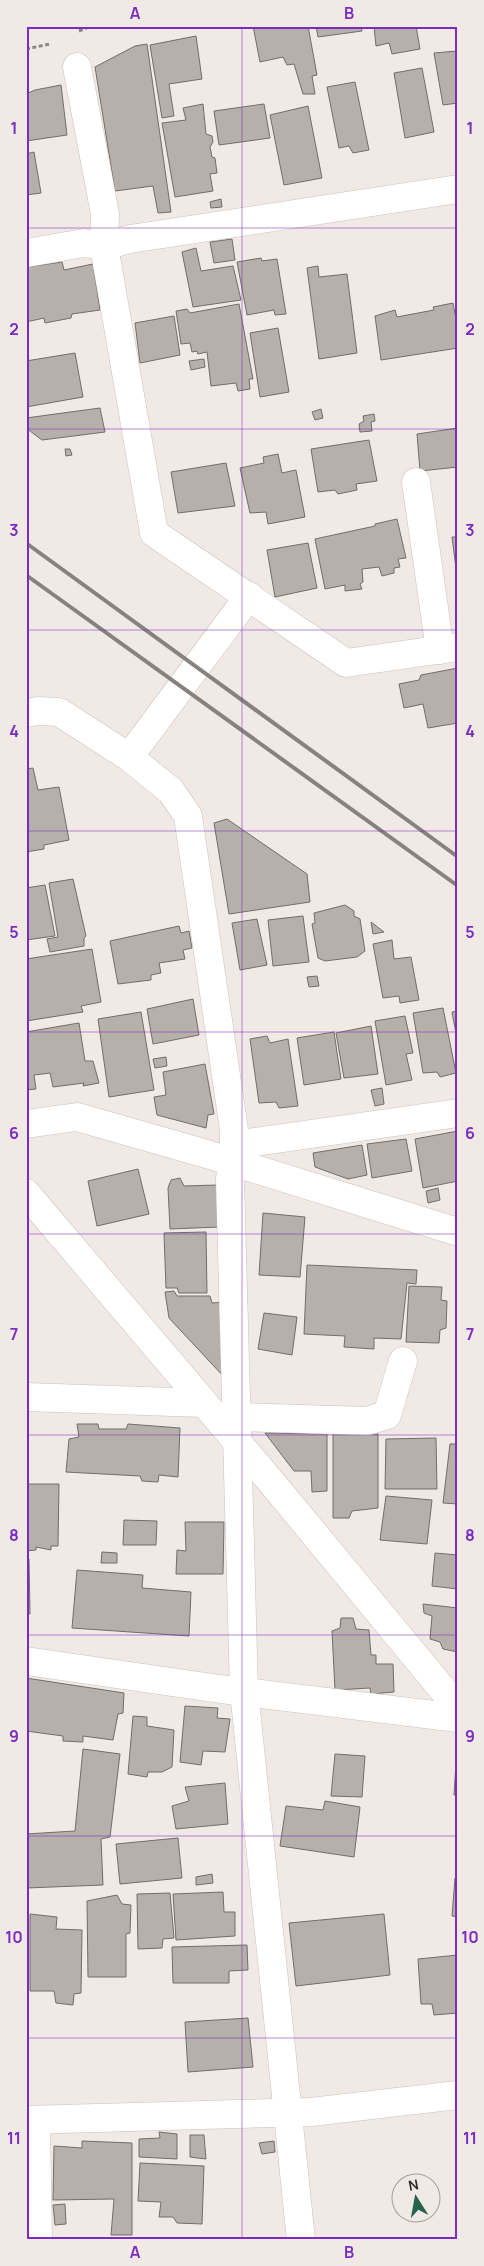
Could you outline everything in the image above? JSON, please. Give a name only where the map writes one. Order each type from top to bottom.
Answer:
[{"type":"street","points":[[78,68],[105,214],[104,246],[154,533],[249,596],[346,664],[449,649],[416,482]]},
{"type":"street","points":[[26,253],[84,243],[104,246],[130,239],[458,189]]},
{"type":"street","points":[[129,757],[249,596]]},
{"type":"street","points":[[26,712],[59,712],[129,757],[171,791],[188,816],[233,1154],[231,1188],[244,1692],[301,2240]]},
{"type":"street","points":[[26,1124],[76,1117],[210,1155],[233,1154],[458,1113]]},
{"type":"street","points":[[233,1154],[458,1232]]},
{"type":"street","points":[[26,1193],[285,1497],[458,1708]]},
{"type":"street","points":[[236,1417],[367,1420],[387,1415],[403,1361]]},
{"type":"street","points":[[26,1396],[203,1402]]},
{"type":"street","points":[[26,1660],[244,1692],[458,1718]]},
{"type":"street","points":[[38,2240],[31,2120],[310,2112],[458,2095]]},
{"type":"building","points":[[253,26],[308,26],[317,75],[312,76],[315,94],[303,94],[294,64],[287,65],[283,57],[260,62]]},
{"type":"building","points":[[316,26],[361,26],[362,31],[318,37]]},
{"type":"building","points":[[374,26],[416,26],[420,49],[392,54],[389,43],[376,46]]},
{"type":"building","points":[[196,36],[202,79],[169,84],[174,116],[162,118],[150,45]]},
{"type":"building","points":[[147,44],[171,212],[158,213],[153,186],[115,191],[95,67],[135,46]]},
{"type":"building","points":[[457,45],[458,103],[443,105],[434,53],[457,51]]},
{"type":"building","points":[[422,68],[434,132],[405,138],[394,73]]},
{"type":"building","points":[[355,82],[369,150],[353,153],[349,146],[339,148],[327,87]]},
{"type":"building","points":[[61,85],[67,135],[26,141],[26,94],[35,90]]},
{"type":"building","points":[[203,104],[206,134],[212,136],[213,142],[210,147],[212,157],[215,158],[217,173],[210,174],[213,191],[175,197],[162,123],[186,120],[183,108]]},
{"type":"building","points":[[264,104],[270,138],[219,145],[214,111]]},
{"type":"building","points":[[308,106],[322,178],[284,185],[270,115]]},
{"type":"building","points":[[34,152],[41,193],[26,195],[26,154]]},
{"type":"building","points":[[221,199],[222,207],[211,208],[210,202]]},
{"type":"building","points":[[232,239],[235,260],[214,263],[210,242]]},
{"type":"building","points":[[196,248],[201,271],[233,266],[241,300],[193,307],[182,252]]},
{"type":"building","points":[[261,258],[262,261],[277,259],[286,314],[275,315],[274,310],[247,315],[237,262]]},
{"type":"building","points":[[62,262],[64,270],[93,264],[100,310],[72,314],[71,318],[45,323],[44,318],[26,322],[26,267]]},
{"type":"building","points":[[318,266],[319,277],[347,274],[357,353],[319,359],[307,268]]},
{"type":"building","points":[[453,303],[458,330],[458,348],[381,360],[375,316],[395,310],[397,317],[434,310],[433,307]]},
{"type":"building","points":[[239,304],[253,379],[249,379],[250,389],[238,391],[236,383],[211,386],[207,352],[198,354],[197,351],[192,352],[190,343],[181,344],[176,311],[187,309],[190,313]]},
{"type":"building","points":[[174,316],[180,355],[140,363],[135,323]]},
{"type":"building","points":[[278,328],[289,392],[260,397],[250,333]]},
{"type":"building","points":[[75,353],[83,397],[26,407],[26,361]]},
{"type":"building","points":[[204,359],[205,367],[191,370],[189,361]]},
{"type":"building","points":[[100,408],[105,432],[42,440],[26,428],[26,418]]},
{"type":"building","points":[[321,409],[323,418],[315,420],[312,412]]},
{"type":"building","points":[[374,414],[375,421],[371,422],[372,431],[360,432],[359,424],[364,421],[363,416]]},
{"type":"building","points":[[458,428],[458,467],[420,471],[417,434]]},
{"type":"building","points":[[369,440],[377,481],[356,484],[357,490],[338,494],[335,490],[318,492],[311,449]]},
{"type":"building","points":[[65,449],[70,449],[72,455],[66,456]]},
{"type":"building","points":[[278,454],[282,473],[296,470],[305,517],[268,524],[266,512],[250,513],[240,468],[264,463],[263,457]]},
{"type":"building","points":[[226,463],[235,506],[178,513],[171,472]]},
{"type":"building","points":[[397,519],[406,558],[398,559],[400,567],[394,568],[394,573],[382,576],[379,567],[362,569],[363,582],[360,584],[362,589],[345,591],[345,585],[325,589],[315,539],[375,526],[375,524]]},
{"type":"building","points":[[452,537],[458,537],[457,576]]},
{"type":"building","points":[[308,543],[317,588],[275,597],[267,550]]},
{"type":"building","points":[[458,668],[458,723],[428,728],[423,704],[404,708],[399,684],[419,680],[421,675]]},
{"type":"building","points":[[33,768],[38,790],[59,787],[69,840],[44,845],[44,849],[26,852],[26,769]]},
{"type":"building","points":[[227,819],[307,874],[310,902],[229,914],[214,823]]},
{"type":"building","points":[[73,879],[86,936],[84,938],[84,946],[50,952],[47,939],[58,937],[49,883]]},
{"type":"building","points":[[45,885],[55,936],[26,940],[26,888]]},
{"type":"building","points":[[345,905],[354,911],[354,916],[360,919],[365,951],[357,957],[325,961],[318,958],[312,924],[315,923],[314,913]]},
{"type":"building","points":[[303,916],[309,962],[273,966],[268,920]]},
{"type":"building","points":[[257,919],[267,965],[240,970],[232,923]]},
{"type":"building","points":[[371,922],[384,932],[373,934]]},
{"type":"building","points":[[179,926],[181,933],[189,931],[192,948],[183,950],[185,959],[159,963],[161,973],[151,975],[151,980],[118,984],[110,941]]},
{"type":"building","points":[[392,940],[394,959],[411,957],[419,1000],[400,1003],[399,996],[383,998],[373,944]]},
{"type":"building","points":[[92,949],[101,1002],[81,1006],[83,1012],[26,1021],[26,959]]},
{"type":"building","points":[[317,976],[319,986],[309,987],[307,977]]},
{"type":"building","points":[[193,999],[199,1035],[153,1044],[147,1009]]},
{"type":"building","points":[[443,1008],[456,1073],[440,1077],[437,1072],[423,1073],[413,1013]]},
{"type":"building","points":[[458,1011],[458,1044],[452,1012]]},
{"type":"building","points":[[141,1012],[154,1090],[109,1097],[98,1019]]},
{"type":"building","points":[[405,1016],[413,1053],[406,1054],[412,1080],[386,1085],[375,1021]]},
{"type":"building","points":[[79,1023],[85,1061],[93,1061],[99,1083],[83,1086],[84,1083],[53,1087],[50,1073],[34,1075],[36,1089],[26,1090],[26,1032]]},
{"type":"building","points":[[371,1026],[378,1074],[344,1078],[336,1033]]},
{"type":"building","points":[[334,1032],[341,1079],[304,1085],[297,1038]]},
{"type":"building","points":[[267,1036],[270,1043],[288,1039],[298,1106],[279,1108],[276,1102],[259,1103],[250,1039]]},
{"type":"building","points":[[166,1057],[167,1066],[155,1068],[153,1059]]},
{"type":"building","points":[[205,1064],[214,1114],[208,1115],[206,1128],[157,1115],[154,1097],[166,1095],[163,1072]]},
{"type":"building","points":[[382,1088],[384,1104],[375,1106],[371,1090]]},
{"type":"building","points":[[458,1131],[458,1181],[423,1188],[415,1139]]},
{"type":"building","points":[[406,1139],[412,1171],[372,1178],[367,1144]]},
{"type":"building","points":[[362,1145],[367,1175],[348,1179],[315,1167],[313,1153]]},
{"type":"building","points":[[138,1169],[149,1214],[97,1226],[88,1181]]},
{"type":"building","points":[[180,1178],[184,1186],[217,1185],[220,1227],[170,1229],[168,1188],[171,1180]]},
{"type":"building","points":[[438,1188],[440,1200],[428,1203],[426,1191]]},
{"type":"building","points":[[263,1213],[305,1217],[300,1277],[259,1275]]},
{"type":"building","points":[[206,1232],[207,1293],[179,1293],[177,1288],[166,1288],[164,1233]]},
{"type":"building","points":[[307,1265],[417,1270],[416,1284],[407,1283],[401,1339],[374,1338],[374,1349],[344,1347],[345,1336],[304,1334]]},
{"type":"building","points":[[409,1286],[442,1287],[441,1300],[447,1301],[446,1328],[440,1330],[439,1343],[406,1342]]},
{"type":"building","points":[[174,1291],[177,1296],[210,1296],[212,1303],[225,1302],[225,1378],[169,1318],[165,1292]]},
{"type":"building","points":[[264,1313],[297,1317],[292,1355],[258,1349]]},
{"type":"building","points":[[77,1424],[98,1424],[99,1429],[126,1429],[128,1424],[180,1428],[178,1477],[159,1475],[158,1482],[142,1481],[140,1476],[66,1472],[69,1439],[79,1437]]},
{"type":"building","points":[[265,1433],[327,1434],[327,1491],[312,1492],[311,1471],[294,1471]]},
{"type":"building","points":[[333,1434],[378,1434],[378,1508],[352,1511],[349,1518],[333,1518]]},
{"type":"building","points":[[436,1438],[437,1489],[385,1489],[386,1439]]},
{"type":"building","points":[[450,1444],[458,1444],[458,1504],[443,1503]]},
{"type":"building","points":[[26,1484],[59,1484],[58,1546],[51,1546],[51,1550],[36,1547],[36,1550],[26,1551]]},
{"type":"building","points":[[386,1496],[432,1500],[427,1544],[380,1540]]},
{"type":"building","points":[[124,1520],[157,1521],[156,1545],[123,1545]]},
{"type":"building","points":[[185,1522],[224,1522],[223,1574],[176,1574],[177,1550],[186,1551]]},
{"type":"building","points":[[102,1552],[117,1553],[117,1563],[101,1563]]},
{"type":"building","points":[[435,1553],[458,1555],[458,1589],[432,1586]]},
{"type":"building","points":[[26,1559],[29,1559],[30,1614],[26,1614]]},
{"type":"building","points":[[77,1570],[143,1575],[142,1588],[191,1592],[189,1636],[72,1628]]},
{"type":"building","points":[[423,1604],[458,1608],[458,1652],[443,1649],[440,1642],[430,1639],[432,1616],[424,1613]]},
{"type":"building","points":[[341,1618],[353,1618],[356,1629],[369,1630],[371,1655],[376,1655],[376,1664],[393,1664],[394,1692],[371,1694],[370,1688],[335,1690],[332,1631],[340,1628]]},
{"type":"building","points":[[26,1678],[124,1693],[123,1713],[118,1714],[113,1740],[83,1736],[83,1742],[63,1741],[63,1736],[26,1731]]},
{"type":"building","points":[[185,1706],[218,1708],[217,1718],[230,1719],[225,1752],[203,1751],[201,1765],[180,1762]]},
{"type":"building","points":[[133,1716],[147,1717],[147,1726],[174,1730],[172,1767],[162,1772],[148,1772],[147,1777],[128,1774]]},
{"type":"building","points":[[457,1747],[458,1795],[454,1795]]},
{"type":"building","points":[[83,1749],[120,1754],[110,1837],[101,1839],[103,1885],[26,1888],[26,1834],[75,1831]]},
{"type":"building","points":[[335,1754],[365,1756],[362,1797],[331,1796]]},
{"type":"building","points":[[225,1783],[228,1824],[176,1829],[172,1806],[189,1801],[185,1787]]},
{"type":"building","points":[[456,1799],[458,1799],[458,1841],[456,1841]]},
{"type":"building","points":[[325,1801],[360,1807],[354,1857],[280,1846],[286,1806],[323,1810]]},
{"type":"building","points":[[178,1838],[182,1878],[120,1884],[116,1844]]},
{"type":"building","points":[[212,1874],[213,1883],[196,1885],[196,1877]]},
{"type":"building","points":[[455,1878],[458,1878],[458,1917],[452,1916]]},
{"type":"building","points":[[223,1892],[224,1912],[235,1912],[235,1936],[176,1940],[173,1894]]},
{"type":"building","points":[[170,1893],[174,1938],[163,1939],[162,1948],[138,1949],[137,1894]]},
{"type":"building","points":[[117,1895],[122,1904],[131,1905],[130,1933],[126,1934],[126,1977],[88,1977],[87,1901]]},
{"type":"building","points":[[30,1914],[57,1917],[56,1929],[82,1930],[81,1993],[74,1994],[73,2005],[56,2003],[54,1991],[30,1991]]},
{"type":"building","points":[[384,1914],[390,1975],[296,1986],[289,1923]]},
{"type":"building","points":[[247,1945],[248,1970],[229,1971],[229,1983],[173,1983],[172,1947]]},
{"type":"building","points":[[458,1955],[458,2013],[434,2015],[432,2004],[421,2004],[418,1959]]},
{"type":"building","points":[[248,2018],[253,2067],[188,2072],[185,2022]]},
{"type":"building","points":[[159,2132],[177,2134],[177,2159],[139,2157],[139,2139],[160,2138]]},
{"type":"building","points":[[190,2135],[204,2135],[206,2159],[190,2157]]},
{"type":"building","points":[[82,2141],[132,2143],[132,2235],[111,2235],[114,2199],[53,2200],[54,2146],[82,2148]]},
{"type":"building","points":[[274,2141],[275,2152],[262,2154],[259,2143]]},
{"type":"building","points":[[140,2163],[204,2166],[202,2224],[177,2223],[173,2217],[159,2217],[161,2202],[138,2201]]},
{"type":"building","points":[[65,2204],[66,2224],[55,2225],[53,2205]]},
{"type":"railway","points":[[26,543],[458,857]]},
{"type":"railway","points":[[26,575],[458,886]]}]
